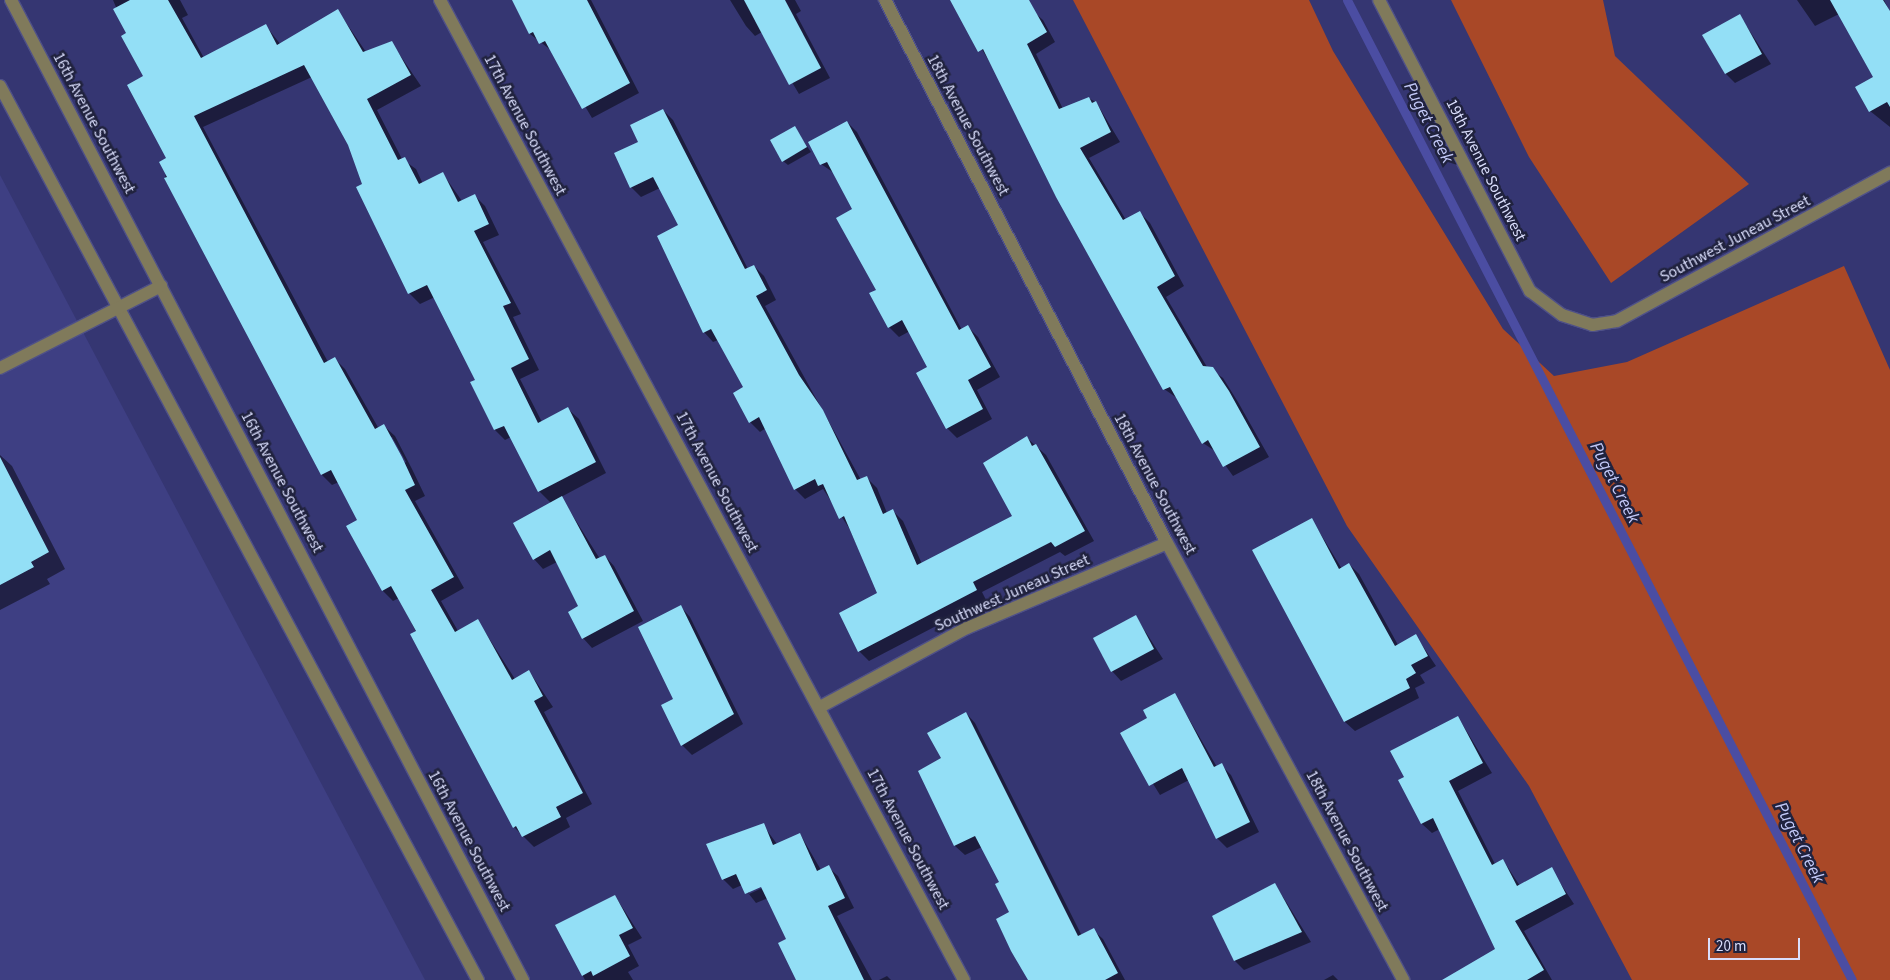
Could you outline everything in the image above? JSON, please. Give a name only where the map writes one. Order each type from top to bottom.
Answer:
[{"type":"street","name":"16th Avenue Southwest","points":[[11,0],[523,980]]},
{"type":"street","name":"17th Avenue Southwest","points":[[440,0],[820,707],[964,980]]},
{"type":"street","name":"18th Avenue Southwest","points":[[884,0],[1167,543],[1403,980]]},
{"type":"street","name":"19th Avenue Southwest","points":[[1379,0],[1530,290],[1562,315],[1592,325]]},
{"type":"street","points":[[0,86],[117,309],[478,980]]},
{"type":"street","name":"Southwest Juneau Street","points":[[1592,325],[1616,321],[1890,173]]},
{"type":"street","points":[[0,368],[161,286]]},
{"type":"street","name":"Southwest Juneau Street","points":[[820,707],[967,628],[1167,543]]},
{"type":"shaded area","points":[[1073,0],[1309,0],[1333,51],[1503,329],[1554,376],[1627,362],[1844,266],[1890,370],[1890,980],[1632,980],[1529,786],[1347,526]]},
{"type":"shaded area","points":[[1451,0],[1603,0],[1615,56],[1749,184],[1611,283],[1529,157]]},
{"type":"shaded area","points":[[0,175],[425,980],[0,980]]},
{"type":"building","points":[[130,0],[168,0],[201,58],[266,24],[277,45],[338,9],[363,52],[392,41],[411,75],[367,99],[398,160],[405,157],[419,184],[443,172],[458,202],[475,194],[489,224],[474,231],[511,303],[503,306],[529,359],[511,368],[538,423],[568,407],[596,462],[538,492],[504,426],[494,430],[470,382],[475,380],[427,285],[408,294],[356,187],[362,184],[348,145],[304,65],[194,116],[324,363],[335,357],[375,429],[384,424],[402,457],[415,485],[405,490],[454,577],[431,590],[455,632],[478,619],[512,680],[529,670],[543,696],[534,701],[583,793],[556,807],[561,817],[522,837],[516,826],[513,828],[410,634],[416,631],[391,586],[382,591],[346,526],[357,520],[331,470],[321,475],[164,178],[167,177],[159,162],[166,158],[127,85],[143,76],[121,36],[126,33],[113,9]]},
{"type":"building","points":[[512,0],[587,0],[630,83],[582,109],[545,41],[539,44],[533,32],[529,34]]},
{"type":"building","points":[[744,0],[785,0],[821,68],[789,85]]},
{"type":"building","points":[[950,0],[1029,0],[1047,32],[1027,44],[1059,109],[1089,97],[1092,103],[1096,101],[1111,132],[1080,148],[1123,220],[1140,211],[1175,276],[1157,287],[1203,366],[1213,367],[1229,391],[1260,447],[1223,467],[1208,440],[1202,444],[1170,387],[1163,390],[1056,197],[983,49],[978,52]]},
{"type":"building","points":[[1830,0],[1883,0],[1890,11],[1890,107],[1887,102],[1869,112],[1855,87],[1873,77]]},
{"type":"building","points":[[1740,14],[1762,54],[1725,74],[1702,35]]},
{"type":"building","points":[[663,109],[745,269],[754,265],[767,290],[756,296],[799,375],[823,410],[857,480],[867,476],[883,514],[893,509],[917,565],[1012,516],[983,463],[1027,436],[1032,446],[1036,444],[1085,531],[1055,547],[1051,542],[973,582],[977,590],[858,652],[839,613],[877,593],[844,516],[839,519],[823,484],[818,486],[815,479],[794,490],[759,417],[749,423],[733,393],[743,387],[711,329],[703,333],[657,236],[678,225],[653,177],[630,188],[614,153],[638,142],[630,125]]},
{"type":"building","points":[[847,121],[959,330],[968,325],[991,367],[968,380],[983,409],[946,429],[916,373],[927,367],[902,320],[888,328],[869,293],[876,290],[836,218],[852,209],[827,162],[820,165],[808,142]]},
{"type":"building","points":[[795,126],[807,147],[782,162],[770,140]]},
{"type":"building","points":[[0,457],[49,552],[31,562],[34,567],[0,585]]},
{"type":"building","points":[[562,496],[596,559],[605,555],[634,611],[582,639],[568,612],[578,606],[550,550],[533,560],[513,523]]},
{"type":"building","points":[[1312,518],[1339,569],[1349,563],[1395,646],[1416,634],[1428,656],[1411,665],[1416,673],[1406,679],[1410,688],[1344,722],[1252,550]]},
{"type":"building","points":[[681,605],[734,714],[681,746],[661,705],[673,699],[638,627]]},
{"type":"building","points":[[1136,615],[1154,649],[1111,672],[1093,638]]},
{"type":"building","points":[[1175,693],[1214,767],[1222,763],[1250,822],[1216,839],[1182,768],[1149,786],[1120,733],[1147,718],[1143,710]]},
{"type":"building","points":[[966,712],[1078,936],[1094,928],[1118,973],[1105,980],[1028,980],[1011,951],[996,919],[1009,912],[995,884],[999,882],[975,836],[954,846],[918,771],[941,758],[927,733]]},
{"type":"building","points":[[1458,716],[1483,763],[1449,781],[1492,865],[1503,859],[1517,886],[1552,867],[1566,894],[1515,921],[1544,970],[1527,980],[1442,980],[1495,949],[1433,818],[1421,824],[1398,780],[1404,777],[1390,751]]},
{"type":"building","points":[[764,823],[773,845],[800,833],[817,871],[829,865],[845,898],[828,906],[864,980],[796,980],[778,943],[786,939],[761,887],[745,894],[736,874],[722,880],[706,844]]},
{"type":"building","points":[[1275,883],[1302,932],[1234,961],[1212,916]]},
{"type":"building","points":[[615,895],[633,928],[619,935],[630,956],[593,976],[591,971],[582,976],[555,925]]},
{"type":"waterway","name":"Puget Creek","points":[[1347,0],[1852,980]]}]
